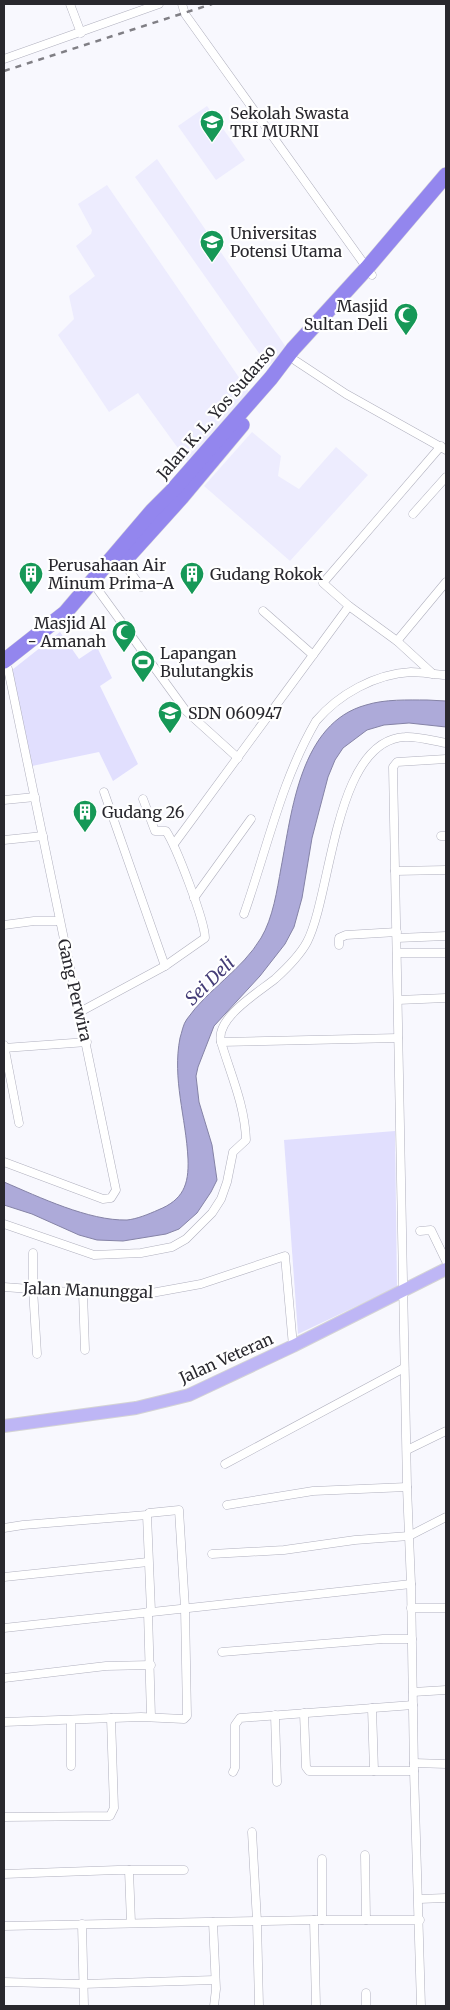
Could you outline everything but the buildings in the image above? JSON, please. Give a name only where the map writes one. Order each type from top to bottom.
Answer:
[{"type":"highway","name":"Jalan K. L. Yos Sudarso","points":[[5,664],[62,626],[98,590],[182,498],[324,326],[351,300],[370,271],[446,175]]},
{"type":"highway","name":"Jalan K. L. Yos Sudarso","points":[[5,664],[65,613],[270,378],[293,349],[446,190]]},
{"type":"main road","name":"Jalan Veteran","points":[[4,1426],[127,1409],[189,1395],[293,1346],[446,1269]]},
{"type":"street","points":[[70,4],[81,33]]},
{"type":"street","points":[[4,59],[159,4]]},
{"type":"street","points":[[182,4],[185,14],[370,271]]},
{"type":"street","points":[[296,361],[346,394],[444,448],[323,583],[349,606],[397,641],[433,674]]},
{"type":"street","points":[[413,514],[446,478]]},
{"type":"street","points":[[123,562],[141,587]]},
{"type":"street","points":[[397,641],[446,582]]},
{"type":"street","points":[[98,590],[186,711],[238,758]]},
{"type":"street","points":[[174,844],[349,606]]},
{"type":"street","points":[[263,612],[313,655]]},
{"type":"street","name":"Gang Perwira","points":[[4,1162],[103,1199],[111,1198],[115,1194],[116,1190],[87,1042],[78,1013],[35,797],[5,664]]},
{"type":"street","points":[[244,914],[262,865],[288,778],[316,721],[322,713],[350,692],[372,681],[412,672],[446,675]]},
{"type":"street","points":[[4,1224],[94,1255],[112,1256],[164,1250],[186,1239],[212,1213],[221,1199],[228,1182],[233,1152],[246,1140],[246,1127],[241,1104],[221,1042],[221,1032],[236,1010],[274,979],[307,942],[313,928],[326,870],[350,787],[366,761],[385,742],[395,738],[406,736],[446,743]]},
{"type":"street","points":[[421,2006],[420,1920],[414,1767],[412,1608],[406,1487],[407,1450],[402,1292],[394,765],[399,761],[446,759]]},
{"type":"street","points":[[104,792],[165,966]]},
{"type":"street","points":[[4,800],[35,797]]},
{"type":"street","points":[[78,1013],[165,966],[205,938],[194,898],[174,844],[166,831],[155,831],[143,799]]},
{"type":"street","points":[[194,898],[251,819]]},
{"type":"street","points":[[4,840],[43,836]]},
{"type":"street","points":[[395,872],[446,870]]},
{"type":"street","points":[[4,925],[34,921],[59,921]]},
{"type":"street","points":[[339,944],[340,936],[346,935],[446,936]]},
{"type":"street","points":[[397,953],[446,953]]},
{"type":"street","points":[[398,1000],[446,998]]},
{"type":"street","points":[[221,1042],[398,1038]]},
{"type":"street","points":[[19,1123],[4,1047],[87,1042]]},
{"type":"street","points":[[420,1231],[431,1230],[446,1261]]},
{"type":"street","points":[[33,1253],[37,1354]]},
{"type":"street","name":"Jalan Manunggal","points":[[4,1287],[83,1293],[146,1294],[202,1284],[285,1256],[293,1346]]},
{"type":"street","points":[[83,1293],[86,1350]]},
{"type":"street","points":[[225,1464],[404,1368]]},
{"type":"street","points":[[407,1450],[446,1432]]},
{"type":"street","points":[[227,1505],[313,1491],[406,1487]]},
{"type":"street","points":[[4,1528],[146,1515],[149,1512],[177,1509],[180,1511],[185,1608],[187,1716],[184,1719],[151,1717],[4,1722]]},
{"type":"street","points":[[146,1515],[150,1611],[151,1717]]},
{"type":"street","points":[[212,1554],[284,1550],[355,1540],[409,1536],[446,1517]]},
{"type":"street","points":[[4,1577],[148,1562]]},
{"type":"street","points":[[4,1628],[411,1584]]},
{"type":"street","points":[[412,1608],[446,1608]]},
{"type":"street","points":[[222,1652],[383,1639],[412,1639]]},
{"type":"street","points":[[4,1678],[96,1667],[151,1665]]},
{"type":"street","points":[[413,1692],[446,1690]]},
{"type":"street","points":[[233,1772],[235,1768],[234,1725],[240,1718],[413,1705]]},
{"type":"street","points":[[372,1708],[374,1771]]},
{"type":"street","points":[[304,1713],[306,1767],[309,1771],[374,1771],[446,1764]]},
{"type":"street","points":[[275,1715],[277,1782]]},
{"type":"street","points":[[4,1817],[110,1816],[114,1808],[111,1718]]},
{"type":"street","points":[[71,1720],[71,1766]]},
{"type":"street","points":[[252,1832],[259,2006]]},
{"type":"street","points":[[365,1855],[366,1920]]},
{"type":"street","points":[[322,1859],[322,1920]]},
{"type":"street","points":[[130,1870],[131,1923]]},
{"type":"street","points":[[4,1874],[184,1870]]},
{"type":"street","points":[[419,1899],[446,1898]]},
{"type":"street","points":[[4,1926],[314,1920],[420,1920]]},
{"type":"street","points":[[314,1920],[316,2006]]},
{"type":"street","points":[[213,1922],[214,2006]]},
{"type":"street","points":[[82,1924],[84,2006]]},
{"type":"street","points":[[4,1982],[82,1984],[215,1980]]},
{"type":"street","points":[[366,1993],[366,2006]]},
{"type":"shaded area","name":"Sekolah Swasta TRI MURNI","points":[[207,106],[245,160],[216,180],[178,126]]},
{"type":"shaded area","name":"Universitas Potensi Utama","points":[[157,159],[288,350],[268,366],[135,177]]},
{"type":"shaded area","points":[[107,185],[251,395],[188,462],[138,393],[109,412],[58,335],[74,319],[69,296],[95,276],[76,246],[91,234],[92,230],[78,204]]},
{"type":"shaded area","points":[[252,432],[281,456],[278,476],[299,489],[336,447],[368,475],[290,561],[204,486]]},
{"type":"shaded area","points":[[60,632],[79,659],[97,647],[112,678],[100,686],[138,764],[113,781],[99,752],[32,766],[12,670]]},
{"type":"shaded area","points":[[389,701],[446,701],[446,727],[409,723],[384,725],[367,730],[343,748],[335,760],[328,777],[312,838],[302,898],[294,927],[285,944],[260,976],[214,1026],[196,1076],[199,1102],[212,1145],[217,1180],[197,1213],[179,1229],[166,1234],[123,1241],[97,1240],[79,1235],[32,1214],[4,1205],[4,1182],[64,1207],[97,1217],[112,1219],[135,1219],[167,1206],[179,1196],[186,1184],[188,1168],[187,1143],[178,1083],[180,1038],[186,1021],[195,1008],[244,960],[265,930],[272,913],[295,796],[313,749],[326,730],[344,715],[366,705]]},
{"type":"shaded area","points":[[395,1131],[397,1287],[298,1334],[284,1140]]},
{"type":"railway","points":[[4,71],[212,4]]},
{"type":"place","name":"Sekolah Swasta TRI MURNI","points":[[212,143]]},
{"type":"place","name":"Universitas Potensi Utama","points":[[212,263]]},
{"type":"place","name":"Masjid Sultan Deli","points":[[406,336]]},
{"type":"place","name":"Perusahaan Air Minum Prima-A","points":[[31,595]]},
{"type":"place","name":"Gudang Rokok","points":[[192,595]]},
{"type":"place","name":"Masjid Al - Amanah","points":[[124,653]]},
{"type":"place","name":"Lapangan Bulutangkis","points":[[143,683]]},
{"type":"place","name":"SDN 060947","points":[[170,734]]},
{"type":"place","name":"Gudang 26","points":[[85,833]]},
{"type":"water label","name":"Sei Deli","points":[[210,981]]}]
